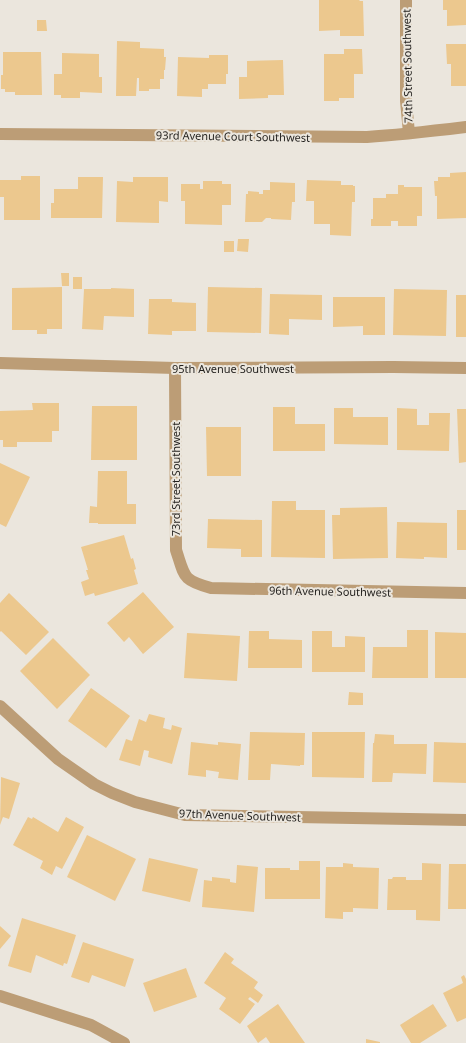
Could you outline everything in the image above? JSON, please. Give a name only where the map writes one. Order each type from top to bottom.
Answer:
[{"type":"street","name":"74th Street Southwest","points":[[406,0],[406,100],[409,133]]},
{"type":"street","name":"93rd Avenue Court Southwest","points":[[0,134],[367,137],[398,136],[409,133],[466,127]]},
{"type":"street","name":"95th Avenue Southwest","points":[[0,363],[175,368],[466,368]]},
{"type":"street","name":"73rd Street Southwest","points":[[175,368],[176,550],[183,571],[188,580],[194,584]]},
{"type":"street","name":"96th Avenue Southwest","points":[[194,584],[211,588],[466,593]]},
{"type":"street","name":"97th Avenue Southwest","points":[[0,706],[58,759],[94,784],[135,802],[185,815],[466,820]]},
{"type":"street","points":[[0,996],[91,1025],[124,1043]]},
{"type":"building","points":[[319,0],[363,1],[364,36],[340,36],[340,30],[319,31]]},
{"type":"building","points":[[443,0],[466,0],[466,25],[447,26],[447,10],[443,10]]},
{"type":"building","points":[[37,20],[46,20],[47,31],[37,31]]},
{"type":"building","points":[[117,41],[140,42],[140,48],[164,49],[164,57],[166,57],[165,70],[164,79],[160,79],[160,89],[139,91],[139,78],[137,78],[136,96],[116,96]]},
{"type":"building","points":[[446,44],[466,44],[466,86],[451,86],[451,64],[447,64]]},
{"type":"building","points":[[344,49],[362,49],[363,74],[354,74],[354,98],[339,98],[339,101],[324,101],[324,54],[344,54]]},
{"type":"building","points":[[3,52],[41,52],[42,95],[15,95],[15,92],[5,92],[5,89],[1,89],[1,75],[3,75]]},
{"type":"building","points":[[62,53],[99,54],[99,77],[102,77],[102,93],[80,92],[80,98],[61,98],[61,95],[54,95],[54,74],[62,74]]},
{"type":"building","points":[[209,55],[228,55],[228,74],[226,74],[226,84],[208,84],[208,89],[202,89],[202,97],[177,96],[178,57],[209,58]]},
{"type":"building","points":[[283,60],[284,95],[268,95],[268,98],[239,99],[239,77],[247,77],[247,61]]},
{"type":"building","points":[[466,172],[466,218],[437,219],[437,196],[435,196],[434,181],[438,181],[438,177],[450,177],[450,173]]},
{"type":"building","points":[[21,176],[40,176],[40,220],[4,220],[4,197],[0,197],[0,180],[21,180]]},
{"type":"building","points":[[78,177],[103,177],[102,218],[51,218],[51,203],[54,203],[54,189],[78,189]]},
{"type":"building","points":[[133,177],[168,177],[168,202],[159,201],[159,223],[116,222],[117,181],[133,182]]},
{"type":"building","points":[[307,180],[341,181],[341,185],[355,186],[355,202],[352,202],[351,236],[330,235],[330,224],[314,224],[314,201],[306,201]]},
{"type":"building","points":[[203,181],[222,181],[222,184],[231,184],[231,205],[222,205],[222,225],[185,224],[185,201],[181,201],[181,184],[200,184],[200,189],[203,189]]},
{"type":"building","points":[[270,182],[295,183],[295,202],[292,202],[291,220],[266,218],[262,222],[245,222],[246,194],[248,194],[248,191],[263,194],[263,190],[270,190]]},
{"type":"building","points":[[398,185],[404,185],[404,187],[422,187],[422,216],[417,216],[417,226],[398,226],[398,221],[391,221],[391,226],[371,226],[371,219],[373,219],[373,198],[386,198],[386,194],[398,194]]},
{"type":"building","points":[[238,239],[249,239],[248,252],[237,251]]},
{"type":"building","points":[[224,241],[234,241],[234,252],[224,252]]},
{"type":"building","points":[[61,273],[69,273],[69,286],[62,286]]},
{"type":"building","points":[[73,277],[82,277],[82,289],[73,289]]},
{"type":"building","points":[[62,287],[62,329],[47,329],[47,334],[37,334],[37,330],[12,330],[12,288]]},
{"type":"building","points":[[208,287],[262,288],[261,333],[207,332]]},
{"type":"building","points":[[84,289],[134,289],[134,317],[104,316],[103,330],[82,329]]},
{"type":"building","points":[[394,289],[447,290],[446,336],[393,335]]},
{"type":"building","points":[[270,294],[322,295],[322,320],[289,319],[289,335],[269,334]]},
{"type":"building","points":[[456,295],[466,295],[466,337],[456,337]]},
{"type":"building","points":[[333,297],[385,297],[385,335],[363,335],[363,326],[333,327]]},
{"type":"building","points":[[149,299],[172,299],[172,302],[196,303],[196,331],[172,331],[172,335],[148,334]]},
{"type":"building","points":[[32,403],[59,403],[59,431],[52,431],[52,442],[17,442],[17,447],[3,447],[3,440],[0,440],[0,411],[33,410]]},
{"type":"building","points":[[92,406],[137,406],[137,460],[91,460]]},
{"type":"building","points":[[273,407],[295,407],[295,424],[325,424],[325,451],[273,451]]},
{"type":"building","points":[[334,408],[353,408],[353,417],[388,417],[388,445],[334,444]]},
{"type":"building","points":[[397,408],[417,409],[417,425],[429,425],[429,413],[450,413],[449,451],[397,450]]},
{"type":"building","points":[[457,409],[466,409],[466,462],[459,463]]},
{"type":"building","points":[[206,427],[241,427],[241,476],[207,476]]},
{"type":"building","points":[[0,463],[30,477],[6,527],[0,524]]},
{"type":"building","points":[[98,471],[127,471],[127,504],[136,504],[136,524],[89,523],[90,506],[97,507]]},
{"type":"building","points":[[272,501],[296,501],[296,510],[325,510],[325,558],[271,557]]},
{"type":"building","points":[[387,507],[388,558],[333,559],[332,515],[340,515],[340,508]]},
{"type":"building","points":[[457,510],[466,510],[466,550],[457,550]]},
{"type":"building","points":[[208,519],[262,520],[262,557],[241,557],[241,549],[207,548]]},
{"type":"building","points":[[397,522],[447,523],[447,558],[396,558]]},
{"type":"building","points":[[124,535],[131,559],[133,558],[136,569],[134,570],[138,584],[95,596],[94,593],[85,596],[81,582],[89,579],[86,570],[88,570],[81,547]]},
{"type":"building","points":[[143,592],[174,627],[143,654],[129,637],[124,642],[107,623]]},
{"type":"building","points":[[9,593],[49,632],[26,655],[1,631],[0,632],[0,603]]},
{"type":"building","points":[[407,630],[428,630],[428,678],[372,678],[373,647],[407,647]]},
{"type":"building","points":[[249,631],[269,631],[269,639],[302,640],[302,668],[248,668]]},
{"type":"building","points":[[312,631],[332,631],[332,647],[345,647],[345,636],[365,637],[365,672],[312,672]]},
{"type":"building","points":[[435,632],[466,633],[466,678],[435,678]]},
{"type":"building","points":[[187,633],[240,636],[237,681],[184,678]]},
{"type":"building","points":[[53,638],[90,675],[57,709],[20,671]]},
{"type":"building","points":[[91,688],[130,716],[106,748],[68,721]]},
{"type":"building","points":[[349,692],[363,693],[363,705],[348,705]]},
{"type":"building","points":[[149,714],[165,718],[163,728],[171,730],[172,725],[182,728],[172,764],[148,757],[149,751],[144,750],[140,766],[119,760],[126,739],[132,741],[139,719],[146,722]]},
{"type":"building","points":[[250,732],[305,733],[304,765],[271,764],[270,780],[248,780]]},
{"type":"building","points":[[312,732],[365,732],[364,778],[312,777]]},
{"type":"building","points":[[375,734],[394,735],[394,744],[427,744],[426,774],[393,773],[392,782],[372,782],[373,743]]},
{"type":"building","points":[[191,742],[218,745],[218,742],[241,744],[238,780],[218,778],[219,772],[206,770],[206,777],[188,775]]},
{"type":"building","points":[[434,742],[466,743],[466,783],[433,782]]},
{"type":"building","points":[[1,777],[20,783],[9,819],[3,817],[0,825]]},
{"type":"building","points":[[28,817],[32,819],[33,817],[58,832],[66,817],[84,827],[62,869],[56,866],[52,875],[40,868],[43,861],[13,845]]},
{"type":"building","points":[[87,835],[136,859],[115,901],[67,877]]},
{"type":"building","points":[[149,858],[198,869],[190,902],[142,891]]},
{"type":"building","points":[[299,861],[320,861],[320,899],[265,899],[265,868],[290,868],[290,870],[299,870]]},
{"type":"building","points":[[343,863],[353,864],[353,867],[379,868],[378,909],[353,908],[353,912],[343,912],[343,919],[325,918],[326,867],[343,867]]},
{"type":"building","points":[[422,863],[441,864],[440,921],[416,920],[416,910],[387,910],[388,879],[392,879],[393,877],[406,877],[406,880],[422,880]]},
{"type":"building","points":[[449,864],[466,864],[466,909],[448,909]]},
{"type":"building","points":[[237,865],[258,867],[254,912],[202,907],[204,880],[212,881],[212,877],[230,879],[230,882],[236,883]]},
{"type":"building","points":[[22,918],[76,935],[67,964],[64,963],[63,966],[36,955],[31,973],[8,966]]},
{"type":"building","points":[[0,926],[11,936],[0,949]]},
{"type":"building","points":[[83,942],[134,959],[125,987],[92,975],[89,983],[71,977]]},
{"type":"building","points":[[225,952],[234,959],[231,963],[258,982],[254,988],[263,995],[258,1003],[250,997],[248,999],[255,1004],[240,1024],[219,1009],[226,998],[204,983]]},
{"type":"building","points":[[186,968],[197,997],[154,1012],[143,983]]},
{"type":"building","points":[[464,975],[466,979],[466,1018],[457,1022],[443,993],[463,983],[461,977]]},
{"type":"building","points":[[278,1004],[305,1043],[270,1043],[266,1037],[258,1043],[247,1026]]},
{"type":"building","points":[[433,1004],[447,1026],[420,1043],[411,1043],[400,1025]]},
{"type":"building","points":[[366,1039],[380,1042],[380,1043],[366,1043]]}]
